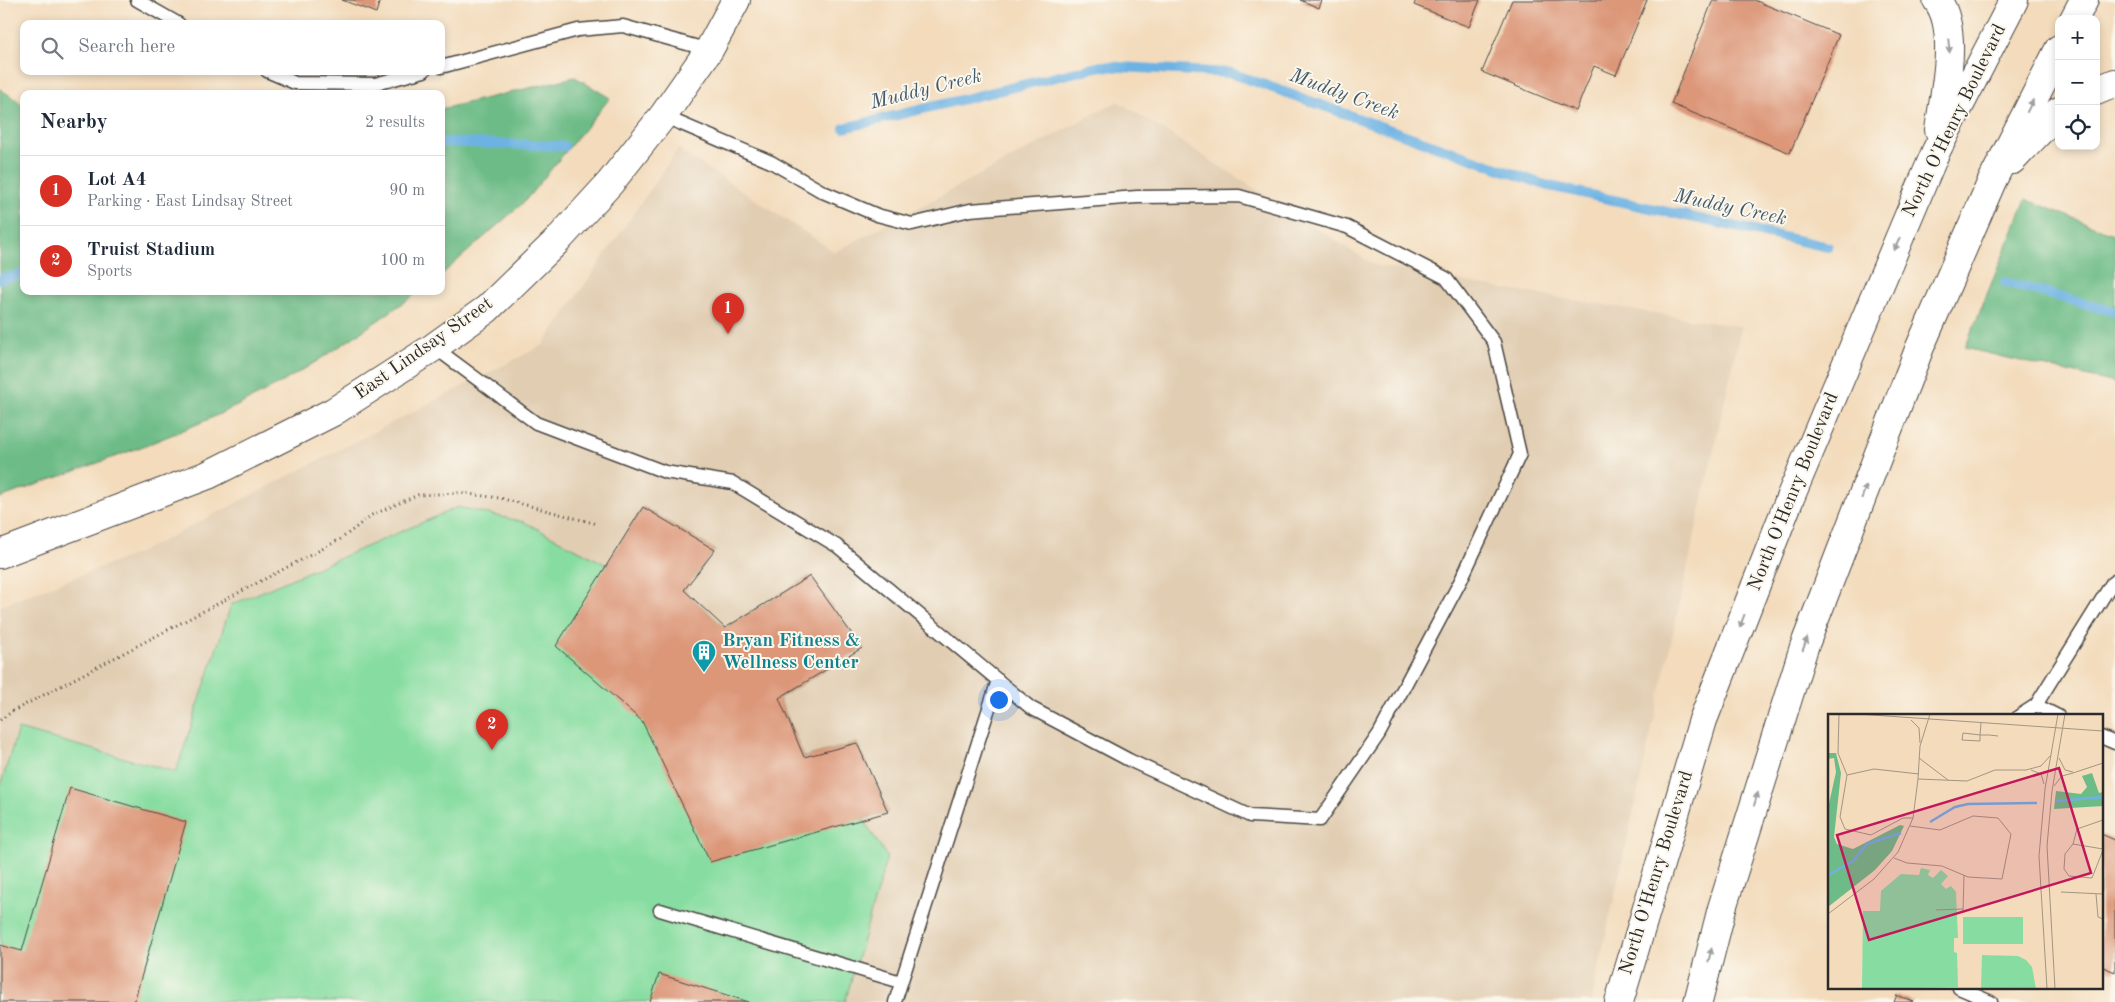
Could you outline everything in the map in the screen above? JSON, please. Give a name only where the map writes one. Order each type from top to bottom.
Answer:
[{"type":"main road","name":"East Lindsay Street","points":[[0,554],[208,475],[333,412],[434,347],[487,309],[558,241],[610,183],[663,116],[709,50],[736,0]]},
{"type":"main road","points":[[1936,151],[1950,53],[1943,8],[1938,0]]},
{"type":"main road","name":"North O'Henry Boulevard","points":[[1619,1002],[1703,720],[1790,498],[1936,151],[2014,0]]},
{"type":"main road","points":[[2076,15],[2084,0]]},
{"type":"main road","points":[[1698,1002],[1722,908],[1804,647],[1920,347],[1992,181],[2055,58]]},
{"type":"main road","points":[[2100,89],[2115,83]]},
{"type":"main road","points":[[1992,181],[2055,114]]},
{"type":"lane","points":[[137,0],[173,20]]},
{"type":"lane","points":[[445,66],[578,30],[623,26],[709,50]]},
{"type":"lane","points":[[276,75],[295,83],[376,84],[409,75]]},
{"type":"lane","points":[[434,347],[536,423],[665,472],[733,483],[837,546],[1031,708],[1129,760],[1250,816],[1320,820],[1379,734],[1461,580],[1520,454],[1494,342],[1446,278],[1346,227],[1239,196],[1137,197],[970,210],[912,224],[877,216],[823,192],[771,162],[663,116]]},
{"type":"lane","points":[[2023,714],[2036,705],[2115,581]]},
{"type":"lane","points":[[895,1002],[998,680]]},
{"type":"lane","points":[[2036,705],[2054,714]]},
{"type":"lane","points":[[2102,737],[2115,743]]},
{"type":"lane","points":[[660,910],[901,982]]},
{"type":"lane","points":[[1964,990],[1991,1002]]},
{"type":"path","points":[[0,720],[13,711],[341,539],[372,515],[418,495],[460,493],[500,498],[597,524]]},
{"type":"shaded area","points":[[1118,101],[1374,265],[1498,288],[1741,327],[1591,1002],[0,1002],[0,606],[143,551],[543,345],[678,149],[835,252]]},
{"type":"green space","points":[[575,77],[610,98],[524,202],[445,271],[445,108]]},
{"type":"green space","points":[[0,89],[20,102],[20,295],[414,295],[308,367],[237,406],[149,444],[0,498]]},
{"type":"green space","points":[[2026,199],[2115,235],[2115,383],[1965,348]]},
{"type":"green space","points":[[458,507],[524,522],[607,565],[643,507],[715,550],[684,590],[725,628],[810,576],[862,648],[779,698],[804,757],[857,743],[888,812],[863,819],[887,857],[845,1002],[0,1002],[0,787],[18,729],[176,772],[231,605]]},
{"type":"building","points":[[342,0],[380,0],[376,13]]},
{"type":"building","points":[[1300,0],[1322,0],[1319,8]]},
{"type":"building","points":[[1416,0],[1480,0],[1469,27],[1414,5]]},
{"type":"building","points":[[1512,0],[1647,0],[1616,75],[1594,66],[1576,111],[1482,72]]},
{"type":"building","points":[[1713,0],[1754,0],[1839,35],[1790,153],[1671,104]]},
{"type":"building","name":"Bryan Fitness & Wellness Center","points":[[643,507],[715,550],[684,590],[725,628],[810,576],[862,648],[779,698],[804,757],[857,743],[888,812],[710,862],[642,721],[556,646]]},
{"type":"building","points":[[70,788],[186,822],[134,1002],[0,1002],[0,945],[22,951]]},
{"type":"building","points":[[2102,834],[2115,840],[2115,972],[2102,966]]},
{"type":"building","points":[[659,974],[749,1002],[650,1002]]},
{"type":"building","points":[[1897,995],[1914,1002],[1894,1002]]},
{"type":"waterway","name":"Muddy Creek","points":[[844,128],[1101,66],[1231,73],[1545,185],[1828,247]]},
{"type":"waterway","name":"Muddy Creek","points":[[445,142],[564,146]]},
{"type":"waterway","name":"Muddy Creek","points":[[0,279],[20,275]]},
{"type":"waterway","name":"Muddy Creek","points":[[2005,282],[2115,312]]},
{"type":"place","name":"Lot A4","points":[[728,334]]},
{"type":"place","name":"Bryan Fitness & Wellness Center","points":[[704,673]]},
{"type":"place","name":"Truist Stadium","points":[[492,750]]}]
